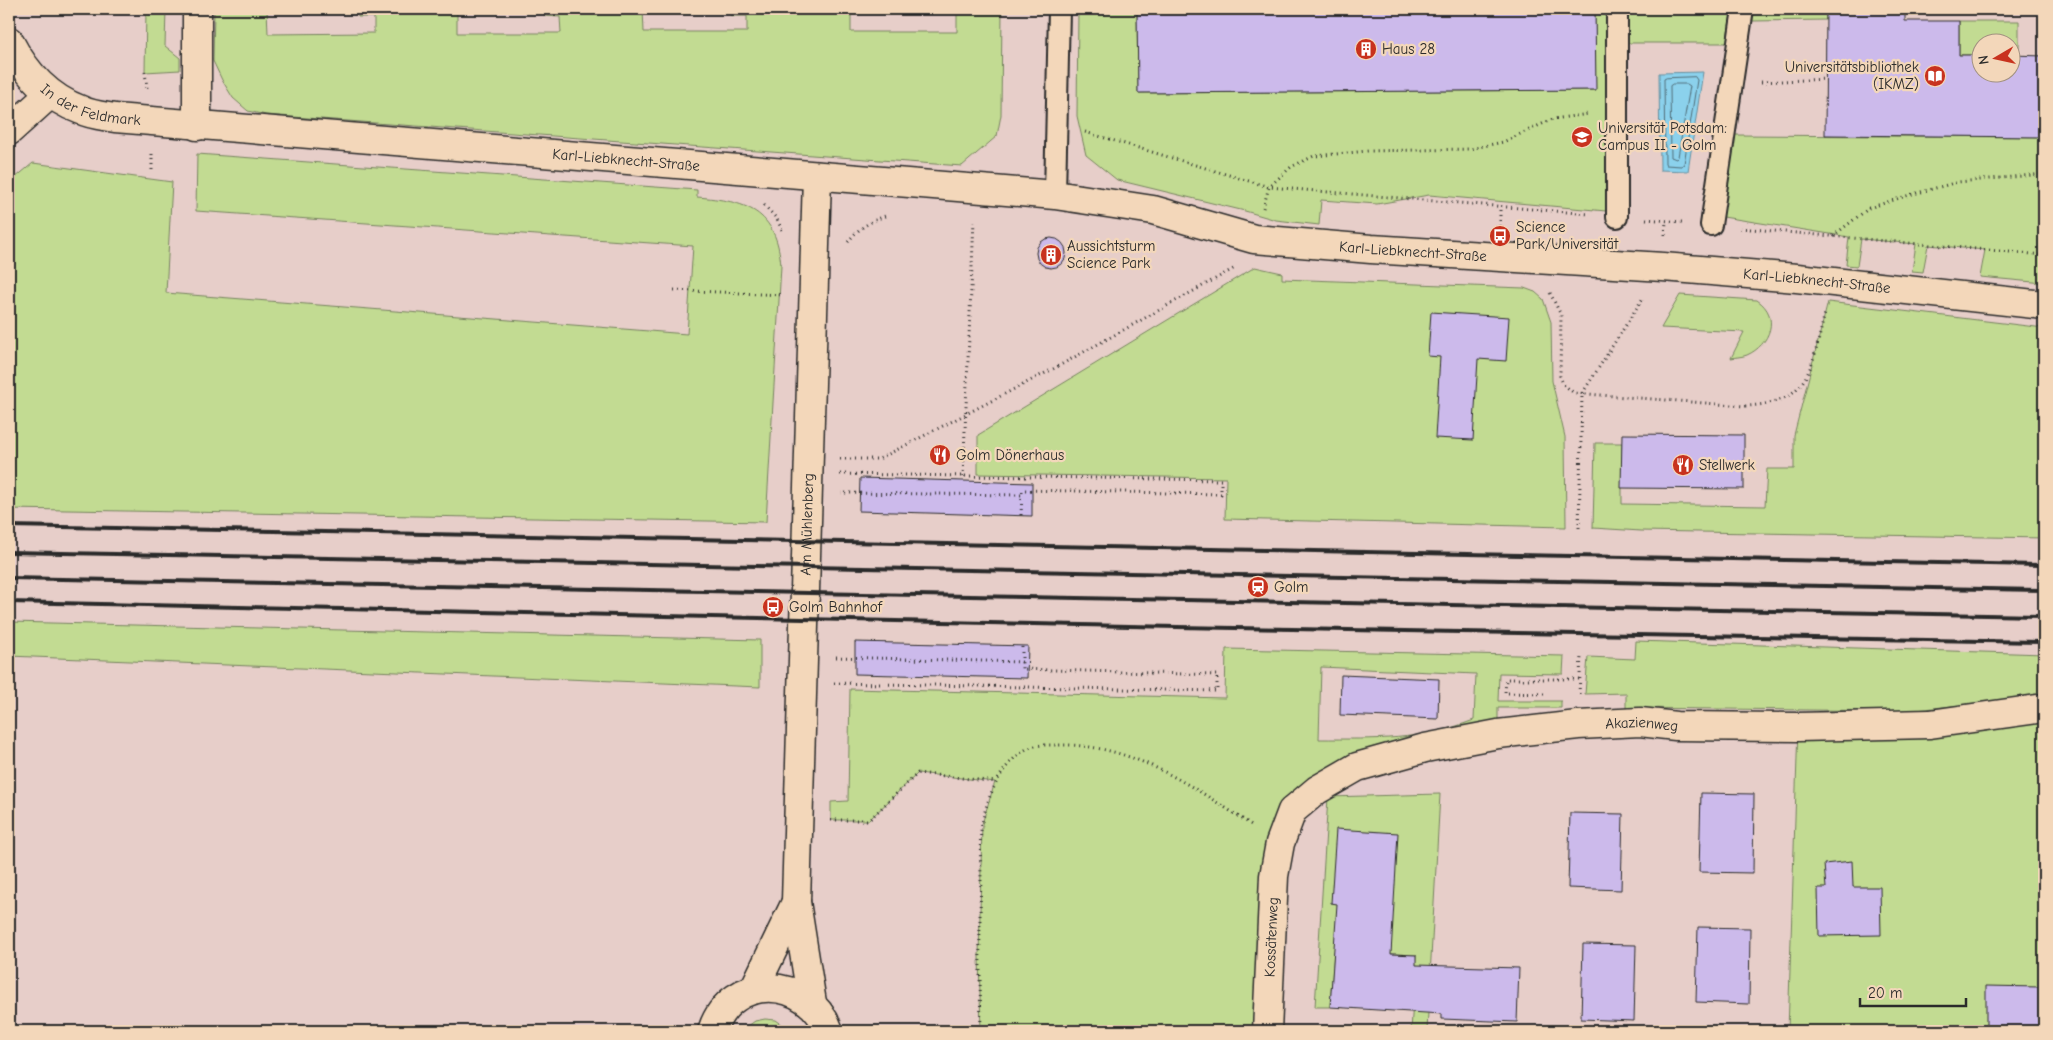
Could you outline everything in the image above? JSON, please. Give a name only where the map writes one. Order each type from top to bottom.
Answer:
[{"type":"street","points":[[197,9],[197,126]]},
{"type":"street","name":"In der Feldmark","points":[[9,41],[30,74],[50,94],[81,111],[115,118],[197,126]]},
{"type":"street","points":[[9,131],[50,94]]},
{"type":"street","name":"Karl-Liebknecht-Straße","points":[[197,126],[1055,195],[1153,210],[1254,239],[1370,249],[1663,267],[1797,278],[2044,304]]},
{"type":"street","name":"Am Mühlenberg","points":[[812,1003],[796,902],[817,176]]},
{"type":"street","name":"Akazienweg","points":[[1280,844],[1292,811],[1317,790],[1357,767],[1425,748],[1498,734],[1626,722],[1676,726],[1789,727],[1930,724],[2044,708]]},
{"type":"street","name":"Kossätenweg","points":[[1267,1031],[1274,876],[1280,844]]},
{"type":"street","name":"Am Mühlenberg","points":[[754,989],[796,902]]},
{"type":"street","name":"Am Mühlenberg","points":[[712,1031],[715,1022],[725,1008],[738,997],[754,989],[774,987],[794,992],[812,1003],[822,1016],[829,1031]]},
{"type":"lane","points":[[1055,195],[1058,126],[1059,9]]},
{"type":"lane","points":[[1617,217],[1618,9]]},
{"type":"lane","points":[[1711,225],[1743,9]]},
{"type":"path","points":[[1754,82],[1826,79]]},
{"type":"path","points":[[839,459],[879,459],[1055,368],[1248,261],[1269,187],[1291,167],[1314,156],[1368,151],[1470,149],[1503,142],[1553,119],[1618,112]]},
{"type":"path","points":[[1058,126],[1079,130],[1269,187],[1500,206],[2044,256]]},
{"type":"path","points":[[1832,236],[1869,208],[1906,196],[1958,182],[2044,174]]},
{"type":"path","points":[[762,204],[776,219],[783,234]]},
{"type":"path","points":[[1500,206],[1500,236]]},
{"type":"path","points":[[846,246],[857,231],[869,223],[895,214]]},
{"type":"path","points":[[964,477],[974,215]]},
{"type":"path","points":[[1579,528],[1582,394],[1663,267],[1666,221]]},
{"type":"path","points":[[1545,289],[1553,296],[1561,315],[1560,376],[1563,384],[1574,393],[1582,394],[1744,406],[1764,405],[1784,399],[1801,386],[1811,371],[1826,311]]},
{"type":"path","points":[[674,290],[813,296]]},
{"type":"path","points":[[839,483],[840,452]]},
{"type":"path","points":[[839,474],[1221,480],[1221,494],[1022,490],[1021,515]]},
{"type":"path","points":[[838,493],[1022,495]]},
{"type":"path","points":[[831,682],[1217,691],[1217,675],[1022,669],[1022,645]]},
{"type":"path","points":[[1570,694],[1579,694],[1581,656]]},
{"type":"path","points":[[833,657],[1022,662]]},
{"type":"path","points":[[1552,694],[1505,694],[1506,679],[1580,679]]},
{"type":"path","points":[[981,1031],[979,957],[982,824],[996,782],[1011,763],[1025,750],[1036,746],[1076,744],[1138,759],[1203,793],[1280,844]]},
{"type":"path","points":[[832,820],[869,820],[918,773],[996,782]]},
{"type":"path","points":[[831,811],[831,829]]},
{"type":"green space","points":[[146,9],[166,9],[165,46],[180,58],[180,70],[145,72]]},
{"type":"green space","points":[[214,9],[267,9],[268,34],[374,33],[374,17],[358,17],[358,9],[457,9],[457,33],[561,33],[560,17],[545,16],[545,9],[643,9],[644,32],[747,32],[747,16],[731,16],[731,9],[851,9],[851,32],[957,32],[957,9],[1002,9],[1001,115],[997,136],[962,166],[266,115],[248,111],[233,98],[222,80],[213,61]]},
{"type":"green space","points":[[1078,9],[1137,9],[1138,93],[1595,90],[1595,9],[1606,9],[1606,211],[1429,195],[1377,204],[1321,200],[1319,225],[1276,220],[1117,180],[1086,155],[1077,116]]},
{"type":"green space","points":[[1628,9],[1732,9],[1726,43],[1628,43]]},
{"type":"green space","points":[[1754,9],[1826,9],[1826,20],[1752,21]]},
{"type":"green space","points":[[1959,21],[2019,21],[2019,32],[1970,32],[1970,55],[1959,55]]},
{"type":"green space","points":[[1735,135],[2044,137],[2044,283],[1980,277],[1985,250],[1928,245],[1923,272],[1912,271],[1916,244],[1861,239],[1857,266],[1846,265],[1849,237],[1723,217]]},
{"type":"green space","points":[[197,154],[697,190],[697,197],[730,202],[756,212],[766,221],[773,232],[781,266],[766,522],[9,509],[9,183],[33,163],[172,182],[166,293],[687,334],[693,246],[196,211]]},
{"type":"green space","points":[[1255,267],[1282,273],[1282,279],[1524,288],[1535,292],[1543,299],[1551,322],[1552,381],[1565,437],[1566,527],[1225,519],[1226,478],[978,474],[978,435]]},
{"type":"green space","points":[[1680,295],[1757,300],[1769,314],[1770,330],[1767,337],[1762,344],[1745,356],[1731,358],[1744,332],[1661,328]]},
{"type":"green space","points":[[1828,302],[2044,328],[2044,538],[1641,531],[1593,528],[1595,443],[1622,443],[1622,504],[1765,506],[1767,469],[1794,469],[1794,435]]},
{"type":"green space","points":[[9,622],[760,640],[760,687],[9,656]]},
{"type":"green space","points":[[1636,641],[2044,654],[2044,696],[1906,711],[1626,708],[1626,693],[1585,694],[1588,657],[1635,659]]},
{"type":"green space","points":[[1226,649],[1564,656],[1563,674],[1499,673],[1498,701],[1561,701],[1561,708],[1498,708],[1498,734],[1425,748],[1292,811],[1267,1031],[981,1031],[979,957],[982,824],[995,782],[918,773],[869,820],[831,820],[831,802],[848,801],[850,689],[1225,698]],"holes":[[[1321,667],[1476,674],[1474,720],[1435,732],[1416,735],[1379,739],[1319,739]]]},
{"type":"green space","points":[[2044,708],[2044,1031],[1788,1031],[1798,727]]},
{"type":"green space","points":[[1440,794],[1427,1031],[1411,1031],[1416,955],[1334,951],[1330,1007],[1315,1007],[1328,797]]},
{"type":"green space","points":[[765,1019],[776,1020],[791,1031],[741,1031],[755,1021]]},
{"type":"water","points":[[1703,72],[1688,171],[1660,170],[1659,73]]},
{"type":"building","name":"Haus 28","points":[[1137,9],[1595,9],[1596,90],[1138,93]]},
{"type":"building","name":"Universitätsbibliothek (IKMZ)","points":[[1826,9],[1905,9],[1905,21],[1959,21],[1959,55],[1970,55],[1970,82],[2020,82],[2020,55],[2044,56],[2044,137],[1825,135]]},
{"type":"building","name":"Aussichtsturm Science Park","points":[[1051,238],[1062,242],[1066,253],[1062,264],[1051,268],[1040,264],[1036,253],[1040,242]]},
{"type":"building","points":[[1431,312],[1509,317],[1506,361],[1478,359],[1473,440],[1435,438],[1440,357],[1428,356]]},
{"type":"building","name":"Stellwerk","points":[[1622,434],[1744,435],[1744,489],[1621,488]]},
{"type":"building","points":[[860,478],[1032,483],[1032,516],[859,511]]},
{"type":"building","points":[[855,642],[1028,646],[1027,678],[855,674]]},
{"type":"building","points":[[1341,675],[1439,679],[1438,719],[1340,715]]},
{"type":"building","points":[[1701,793],[1754,794],[1753,873],[1699,872]]},
{"type":"building","points":[[1570,813],[1623,814],[1621,890],[1568,888]]},
{"type":"building","points":[[1336,829],[1398,833],[1391,954],[1416,955],[1416,965],[1519,968],[1517,1022],[1442,1019],[1442,1014],[1330,1007],[1337,904],[1331,903]]},
{"type":"building","points":[[1852,861],[1853,887],[1880,887],[1881,935],[1819,936],[1818,888],[1826,888],[1824,864]]},
{"type":"building","points":[[1698,927],[1750,928],[1749,1004],[1696,1002]]},
{"type":"building","points":[[1583,944],[1636,945],[1634,1021],[1581,1019]]},
{"type":"building","points":[[1986,986],[2039,987],[2039,1031],[1986,1031]]},
{"type":"railway","points":[[9,526],[2044,565]]},
{"type":"railway","points":[[9,552],[2044,590]]},
{"type":"railway","points":[[9,578],[2044,616]]},
{"type":"railway","points":[[9,602],[1177,627],[2044,642]]},
{"type":"place","name":"Haus 28","points":[[1366,49]]},
{"type":"place","name":"Universitätsbibliothek (IKMZ)","points":[[1935,76]]},
{"type":"place","name":"Universität Potsdam: Campus II - Golm","points":[[1582,137]]},
{"type":"place","name":"Science Park/Universität","points":[[1500,236]]},
{"type":"place","name":"Aussichtsturm Science Park","points":[[1051,255]]},
{"type":"place","name":"Golm Dönerhaus","points":[[940,455]]},
{"type":"place","name":"Stellwerk","points":[[1683,465]]},
{"type":"place","name":"Golm","points":[[1258,587]]},
{"type":"place","name":"Golm Bahnhof","points":[[773,607]]}]
